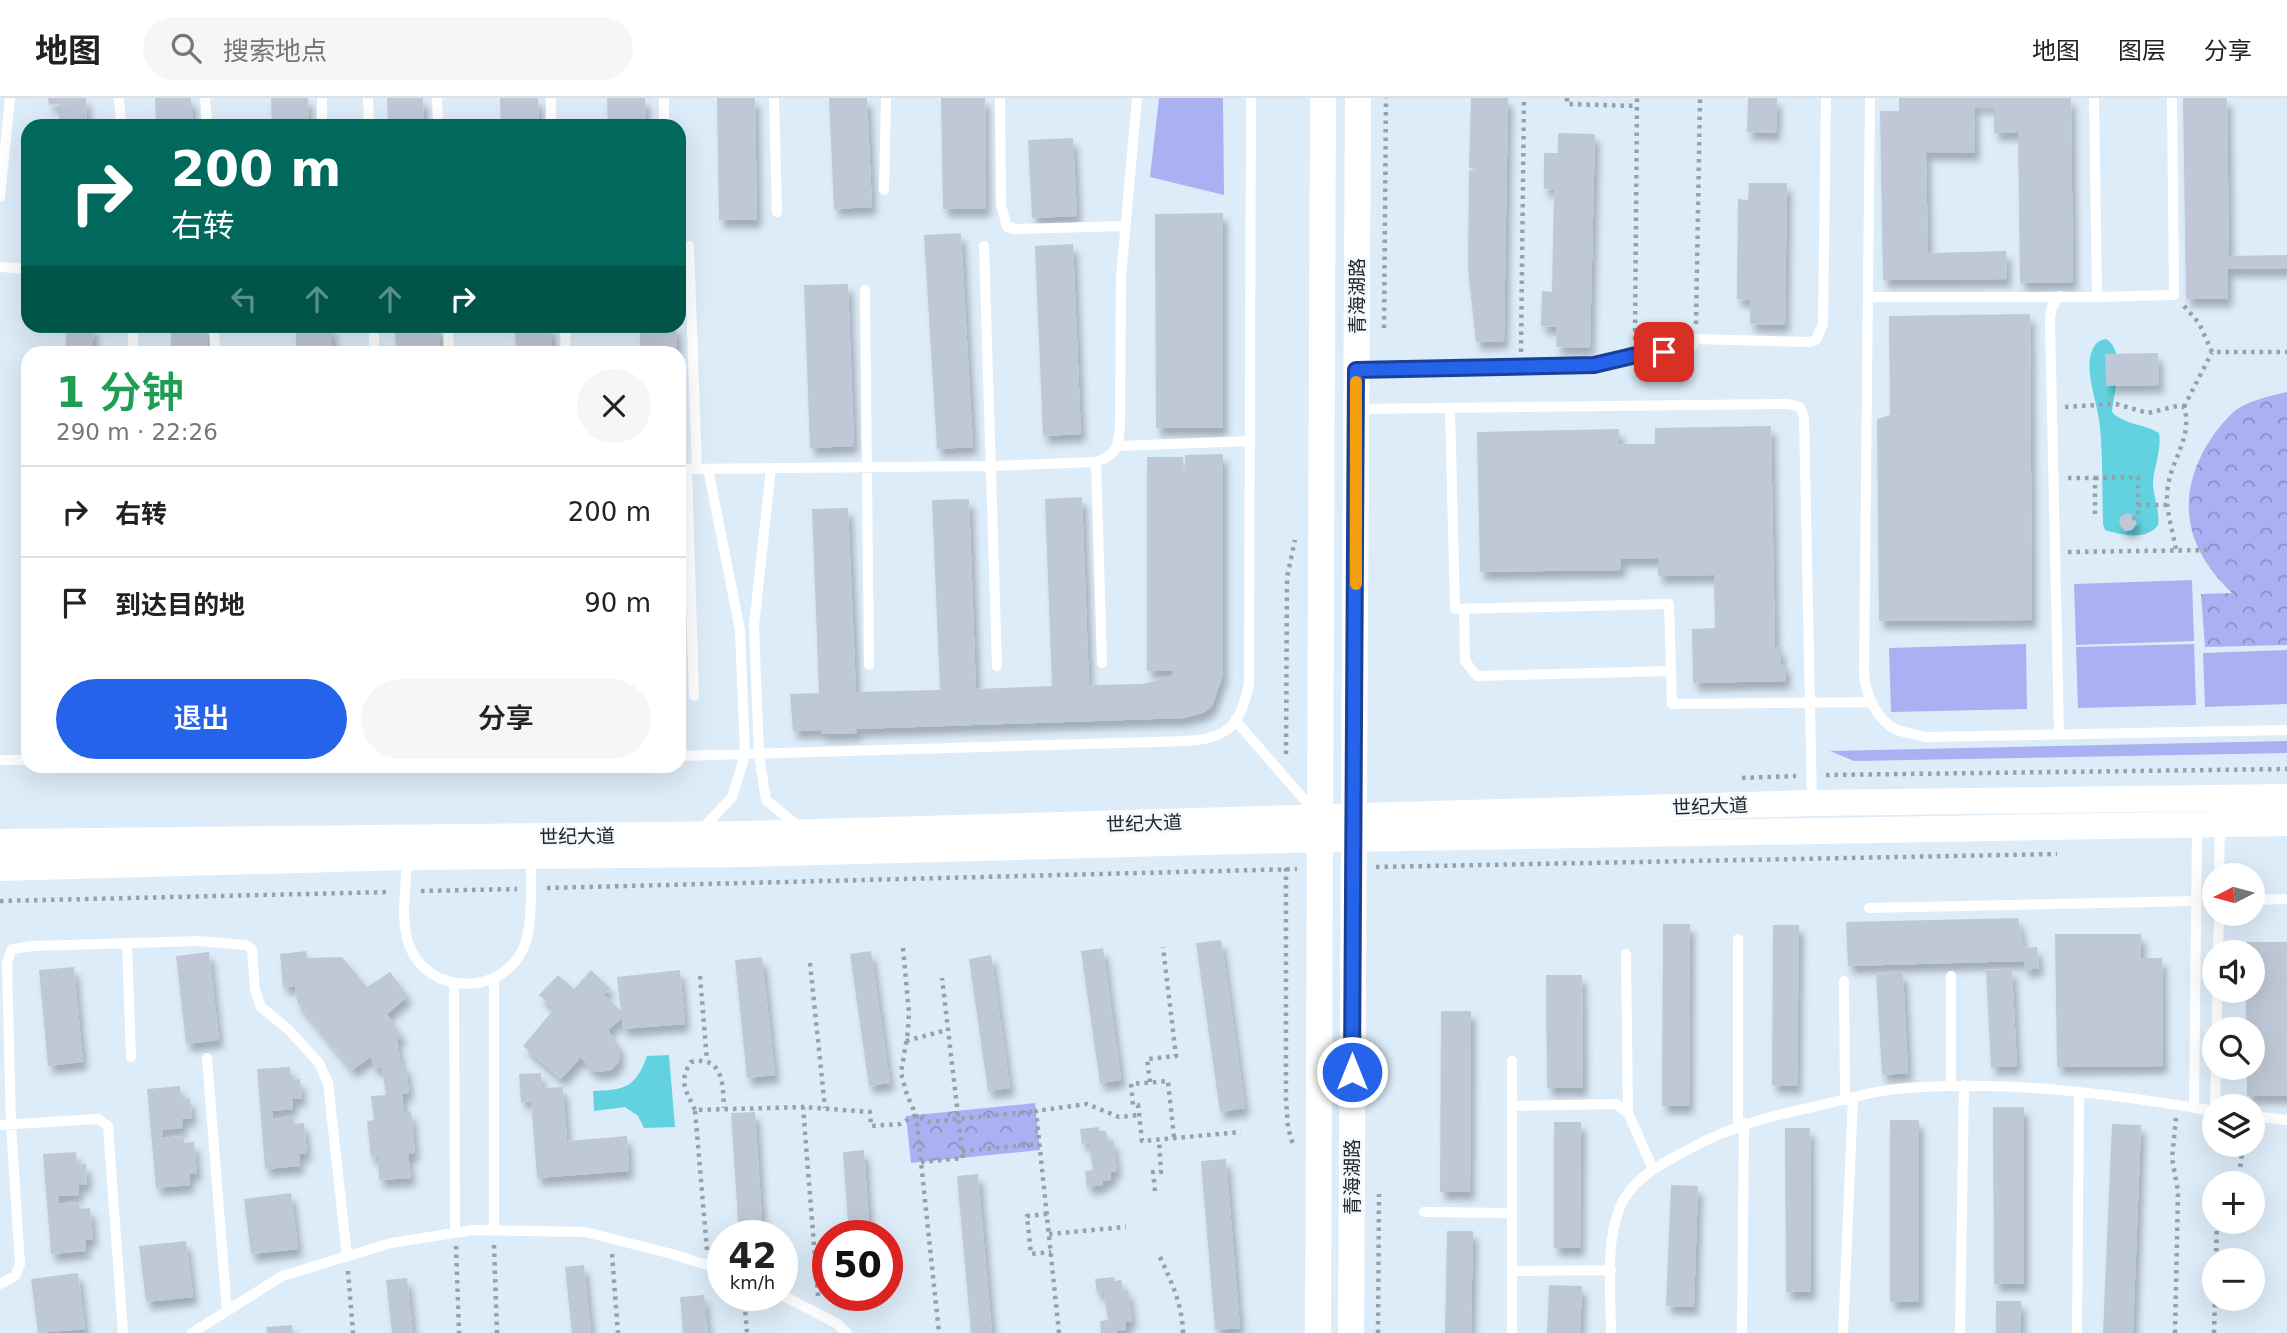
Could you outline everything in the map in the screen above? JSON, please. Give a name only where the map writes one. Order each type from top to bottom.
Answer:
[{"type":"street","name":"青海湖路","points":[[1318,1333],[1323,98]]},
{"type":"street","name":"青海湖路","points":[[1351,1333],[1359,98]]},
{"type":"street","name":"世纪大道","points":[[0,842],[1320,829],[2209,811],[2287,797]]},
{"type":"street","name":"世纪大道","points":[[1354,828],[1812,803],[2209,811],[2287,822]]},
{"type":"street","name":"世纪大道","points":[[0,868],[407,857],[747,854],[1286,840],[1320,829]]},
{"type":"lane","points":[[0,197],[10,98]]},
{"type":"lane","points":[[120,98],[121,119]]},
{"type":"lane","points":[[205,98],[206,119]]},
{"type":"lane","points":[[322,98],[322,119]]},
{"type":"lane","points":[[368,98],[369,119]]},
{"type":"lane","points":[[437,98],[438,119]]},
{"type":"lane","points":[[551,98],[551,119]]},
{"type":"lane","points":[[664,98],[664,119]]},
{"type":"lane","points":[[774,98],[777,212]]},
{"type":"lane","points":[[884,190],[886,98]]},
{"type":"lane","points":[[1000,98],[1001,205],[1007,227],[1125,226]]},
{"type":"lane","points":[[693,469],[991,466],[1096,462],[1108,458],[1118,446],[1121,277],[1137,98]]},
{"type":"lane","points":[[686,756],[1208,740],[1227,731],[1244,708],[1249,684],[1251,98]]},
{"type":"lane","points":[[1356,370],[1594,365],[1649,352],[1687,351],[1693,346],[1695,339],[1816,340],[1823,324],[1826,98]]},
{"type":"lane","points":[[1870,98],[1864,673],[1865,688],[1878,713],[1895,729],[1925,737],[2287,730]]},
{"type":"lane","points":[[2094,98],[2097,297]]},
{"type":"lane","points":[[1868,297],[2174,295],[2172,98]]},
{"type":"lane","points":[[689,246],[694,696]]},
{"type":"lane","points":[[984,246],[997,666]]},
{"type":"lane","points":[[0,267],[21,268]]},
{"type":"lane","points":[[865,290],[869,665]]},
{"type":"lane","points":[[2059,734],[2050,320],[2052,306],[2060,296]]},
{"type":"lane","points":[[1356,409],[1788,404],[1800,407],[1804,417],[1812,803]]},
{"type":"lane","points":[[1450,408],[1455,609],[1669,604],[1672,704],[1872,702]]},
{"type":"lane","points":[[1118,446],[1250,441]]},
{"type":"lane","points":[[1096,462],[1102,663]]},
{"type":"lane","points":[[772,468],[754,626],[760,755],[766,800],[807,832]]},
{"type":"lane","points":[[693,469],[740,630],[745,756],[732,797],[698,835]]},
{"type":"lane","points":[[1464,609],[1465,661],[1477,676],[1671,671]]},
{"type":"lane","points":[[1235,720],[1286,779],[1320,829]]},
{"type":"lane","points":[[0,760],[21,760]]},
{"type":"lane","points":[[2209,811],[2217,863]]},
{"type":"lane","points":[[2194,1108],[2196,901],[2209,811]]},
{"type":"lane","points":[[407,857],[405,927],[410,947],[421,964],[436,976],[454,984],[474,985],[494,979],[512,966],[523,948],[528,928],[531,855]]},
{"type":"lane","points":[[2265,900],[2287,899]]},
{"type":"lane","points":[[1869,908],[2196,901]]},
{"type":"lane","points":[[1738,939],[1742,1333]]},
{"type":"lane","points":[[0,1284],[15,1276],[20,1264],[6,1125],[7,962],[12,949],[33,946],[199,941],[246,945],[252,949],[255,990],[261,1007],[288,1029],[319,1063],[328,1083],[347,1256]]},
{"type":"lane","points":[[127,943],[131,1057]]},
{"type":"lane","points":[[1626,954],[1628,1113],[1653,1169]]},
{"type":"lane","points":[[1951,976],[1951,1086]]},
{"type":"lane","points":[[494,979],[494,1231]]},
{"type":"lane","points":[[1843,1333],[1849,1098],[1844,981]]},
{"type":"lane","points":[[454,984],[455,1232]]},
{"type":"lane","points":[[207,1058],[227,1311]]},
{"type":"lane","points":[[1512,1061],[1512,1333]]},
{"type":"lane","points":[[1611,1333],[1611,1270],[1617,1216],[1628,1193],[1653,1169],[1716,1135],[1741,1125],[1849,1098],[1904,1088],[1964,1085],[2124,1097],[2202,1109]]},
{"type":"lane","points":[[1960,1333],[1964,1085]]},
{"type":"lane","points":[[2077,1333],[2079,1093]]},
{"type":"lane","points":[[1513,1106],[1616,1104],[1628,1113]]},
{"type":"lane","points":[[2265,1117],[2287,1120]]},
{"type":"lane","points":[[6,1125],[98,1119],[108,1126],[123,1333]]},
{"type":"lane","points":[[1424,1212],[1512,1213]]},
{"type":"lane","points":[[192,1333],[282,1276],[391,1243],[455,1232],[585,1232],[707,1265]]},
{"type":"lane","points":[[1512,1270],[1611,1270]]},
{"type":"lane","points":[[798,1303],[848,1333]]},
{"type":"path","points":[[1521,367],[1524,98]]},
{"type":"path","points":[[1567,98],[1567,104],[1637,106]]},
{"type":"path","points":[[1635,355],[1637,98]]},
{"type":"path","points":[[1695,339],[1700,98]]},
{"type":"path","points":[[2174,295],[2199,323],[2212,352]]},
{"type":"path","points":[[2212,352],[2287,352]]},
{"type":"path","points":[[2176,550],[2168,505],[2168,485],[2185,436],[2187,417],[2184,407],[2212,352]]},
{"type":"path","points":[[2084,406],[2116,404],[2148,412],[2184,407]]},
{"type":"path","points":[[2053,478],[2138,477],[2138,516],[2129,521]]},
{"type":"path","points":[[2095,478],[2095,517]]},
{"type":"path","points":[[2138,505],[2168,505]]},
{"type":"path","points":[[1286,779],[1287,577],[1297,529]]},
{"type":"path","points":[[2055,552],[2210,550]]},
{"type":"path","points":[[1286,840],[1286,1099],[1288,1127],[1295,1152]]},
{"type":"path","points":[[1354,867],[2058,854]]},
{"type":"path","points":[[0,901],[1320,868]]},
{"type":"path","points":[[1150,1082],[1147,1059],[1176,1056],[1163,947]]},
{"type":"path","points":[[903,948],[909,1013],[901,1073],[906,1095],[916,1115],[939,1333]]},
{"type":"path","points":[[810,963],[825,1108]]},
{"type":"path","points":[[700,976],[707,1061]]},
{"type":"path","points":[[921,1162],[963,1158],[942,978]]},
{"type":"path","points":[[906,1041],[947,1030]]},
{"type":"path","points":[[707,1244],[695,1111],[685,1088],[684,1072],[691,1062],[712,1063],[721,1076],[724,1108]]},
{"type":"path","points":[[1174,1137],[1168,1081],[1130,1084],[1133,1105],[1138,1105],[1142,1141],[1241,1132]]},
{"type":"path","points":[[916,1115],[929,1122],[1087,1104],[1119,1117],[1139,1115]]},
{"type":"path","points":[[2175,1333],[2178,1191],[2172,1158],[2178,1105]]},
{"type":"path","points":[[803,1107],[820,1315]]},
{"type":"path","points":[[695,1111],[724,1108],[825,1108],[870,1112],[871,1126],[900,1124],[916,1115]]},
{"type":"path","points":[[1036,1111],[1059,1333]]},
{"type":"path","points":[[1155,1192],[1153,1172],[1161,1172],[1159,1140]]},
{"type":"path","points":[[962,1151],[1039,1144]]},
{"type":"path","points":[[1046,1214],[1027,1216],[1031,1254],[1051,1252]]},
{"type":"path","points":[[1049,1234],[1126,1227]]},
{"type":"path","points":[[494,1231],[497,1333]]},
{"type":"path","points":[[455,1232],[459,1333]]},
{"type":"path","points":[[610,1238],[618,1333]]},
{"type":"path","points":[[347,1256],[353,1333]]},
{"type":"path","points":[[1160,1257],[1176,1291],[1182,1312],[1183,1333]]},
{"type":"path","points":[[745,1311],[747,1333]]},
{"type":"path","points":[[2214,1333],[2215,1311]]},
{"type":"green space","points":[[1159,98],[1223,98],[1224,195],[1150,177]]},
{"type":"green space","points":[[2287,392],[2287,645],[2205,647],[2201,594],[2232,593],[2206,562],[2191,528],[2190,491],[2194,472],[2210,440],[2236,410],[2254,401]]},
{"type":"green space","points":[[2192,580],[2194,641],[2076,645],[2074,584]]},
{"type":"green space","points":[[2026,644],[2027,709],[1891,712],[1889,648]]},
{"type":"green space","points":[[2194,644],[2196,705],[2078,708],[2076,647]]},
{"type":"green space","points":[[2287,650],[2287,704],[2205,707],[2203,653]]},
{"type":"green space","points":[[2287,741],[2287,753],[1854,761],[1830,751]]},
{"type":"green space","points":[[1035,1103],[1040,1150],[911,1163],[906,1116]]},
{"type":"shaded area","points":[[2106,339],[2112,345],[2118,362],[2112,412],[2122,419],[2159,433],[2153,485],[2158,525],[2141,535],[2111,532],[2105,530],[2103,524],[2100,427],[2089,366],[2093,348]]},
{"type":"shaded area","points":[[669,1055],[675,1127],[644,1128],[638,1116],[625,1107],[594,1111],[593,1091],[613,1090],[628,1085],[638,1075],[647,1056]]},
{"type":"building","points":[[48,98],[86,98],[87,119],[59,119],[59,104],[49,105]]},
{"type":"building","points":[[155,98],[191,98],[192,119],[156,119]]},
{"type":"building","points":[[271,98],[308,98],[309,119],[272,119]]},
{"type":"building","points":[[387,98],[423,98],[424,119],[388,119]]},
{"type":"building","points":[[500,98],[538,98],[539,119],[501,119]]},
{"type":"building","points":[[607,98],[645,98],[646,119],[608,119]]},
{"type":"building","points":[[717,98],[755,98],[757,220],[719,220]]},
{"type":"building","points":[[829,98],[867,98],[872,207],[834,209]]},
{"type":"building","points":[[941,98],[985,98],[986,209],[943,209]]},
{"type":"building","points":[[1471,98],[1508,98],[1504,341],[1476,342],[1468,269],[1469,171],[1480,168],[1469,168]]},
{"type":"building","points":[[1748,98],[1777,98],[1776,133],[1747,132]]},
{"type":"building","points":[[1899,98],[2071,98],[2073,282],[2020,283],[2018,132],[1994,133],[1994,106],[1974,106],[1975,153],[1926,152],[1928,253],[2006,251],[2007,279],[1883,280],[1880,111],[1899,111]]},
{"type":"building","points":[[2183,98],[2227,98],[2229,256],[2287,255],[2287,269],[2228,269],[2228,299],[2186,299]]},
{"type":"building","points":[[1558,133],[1595,134],[1590,348],[1556,347],[1557,327],[1541,326],[1542,291],[1552,292],[1554,190],[1544,189],[1544,153],[1558,153]]},
{"type":"building","points":[[1073,138],[1077,216],[1032,218],[1028,140]]},
{"type":"building","points":[[1749,183],[1787,183],[1785,325],[1750,324],[1750,300],[1737,299],[1738,199],[1748,200]]},
{"type":"building","points":[[1223,213],[1223,428],[1156,428],[1155,214]]},
{"type":"building","points":[[961,233],[973,447],[937,449],[924,235]]},
{"type":"building","points":[[1073,244],[1081,434],[1043,436],[1035,246]]},
{"type":"building","points":[[848,284],[854,446],[810,448],[804,285]]},
{"type":"building","points":[[2030,314],[2032,620],[1879,621],[1877,419],[1890,415],[1889,316]]},
{"type":"building","points":[[66,333],[94,333],[93,346],[66,346]]},
{"type":"building","points":[[171,333],[207,333],[208,346],[171,346]]},
{"type":"building","points":[[296,333],[332,333],[332,346],[296,346]]},
{"type":"building","points":[[395,333],[439,333],[440,346],[396,346]]},
{"type":"building","points":[[515,333],[551,333],[552,346],[516,346]]},
{"type":"building","points":[[640,333],[676,333],[677,346],[640,346]]},
{"type":"building","points":[[2158,353],[2159,385],[2106,386],[2105,354]]},
{"type":"building","points":[[1771,426],[1775,648],[1781,647],[1781,664],[1786,664],[1786,681],[1693,683],[1692,629],[1715,628],[1714,575],[1658,576],[1658,558],[1621,559],[1621,570],[1480,572],[1477,432],[1619,429],[1619,444],[1655,444],[1655,428]]},
{"type":"building","points":[[1223,454],[1223,675],[1212,706],[1203,713],[1184,718],[857,729],[857,733],[821,734],[821,730],[793,731],[790,694],[819,693],[812,509],[848,508],[856,692],[940,690],[932,500],[969,499],[976,689],[1052,686],[1045,499],[1082,497],[1089,685],[1143,684],[1171,676],[1174,671],[1147,671],[1147,457],[1183,457],[1184,498],[1185,455]]},
{"type":"building","points":[[2126,513],[2132,514],[2137,523],[2132,530],[2125,531],[2120,526],[2119,519]]},
{"type":"building","points":[[2018,918],[2024,948],[2037,947],[2039,968],[2024,970],[2024,961],[1848,966],[1846,922]]},
{"type":"building","points":[[1663,924],[1690,924],[1689,1106],[1662,1106]]},
{"type":"building","points":[[1773,925],[1799,925],[1797,1086],[1772,1085]]},
{"type":"building","points":[[2055,934],[2141,934],[2141,958],[2162,958],[2163,1066],[2057,1067]]},
{"type":"building","points":[[1221,940],[1245,1108],[1220,1112],[1196,943]]},
{"type":"building","points":[[2265,942],[2287,942],[2287,1096],[2247,1094],[2247,1080],[2265,1080],[2265,1017],[2246,1017],[2246,1003],[2265,1003]]},
{"type":"building","points":[[1103,948],[1121,1080],[1100,1083],[1081,951]]},
{"type":"building","points":[[306,951],[307,958],[342,957],[367,987],[390,972],[408,996],[387,1014],[402,1036],[397,1039],[401,1065],[406,1065],[409,1093],[402,1094],[404,1114],[411,1111],[415,1154],[408,1154],[411,1178],[379,1180],[378,1157],[371,1157],[367,1121],[374,1120],[371,1096],[386,1095],[382,1067],[374,1069],[371,1057],[352,1070],[297,1002],[295,986],[283,987],[280,954]]},
{"type":"building","points":[[871,951],[890,1083],[869,1086],[850,954]]},
{"type":"building","points":[[209,952],[219,1040],[186,1044],[176,956]]},
{"type":"building","points":[[991,955],[1010,1088],[988,1091],[969,959]]},
{"type":"building","points":[[762,957],[775,1075],[747,1078],[735,960]]},
{"type":"building","points":[[74,967],[83,1062],[48,1066],[39,970]]},
{"type":"building","points":[[2012,969],[2017,1066],[1991,1067],[1986,970]]},
{"type":"building","points":[[591,970],[610,988],[604,995],[621,1011],[617,977],[680,970],[685,1024],[622,1029],[622,1018],[608,1030],[620,1048],[619,1062],[611,1070],[591,1070],[581,1057],[561,1079],[523,1046],[554,1009],[539,995],[558,975],[574,989]]},
{"type":"building","points":[[1903,972],[1908,1073],[1882,1075],[1876,974]]},
{"type":"building","points":[[1546,975],[1582,975],[1583,1088],[1547,1088]]},
{"type":"building","points":[[1441,1011],[1471,1011],[1470,1192],[1440,1192]]},
{"type":"building","points":[[290,1067],[291,1080],[300,1079],[302,1098],[292,1099],[293,1109],[272,1111],[273,1119],[294,1117],[294,1124],[304,1123],[307,1154],[299,1154],[300,1166],[265,1169],[257,1069]]},
{"type":"building","points":[[541,1073],[542,1088],[563,1087],[567,1141],[627,1136],[629,1171],[537,1178],[531,1101],[521,1102],[519,1074]]},
{"type":"building","points":[[180,1086],[181,1099],[190,1098],[192,1118],[182,1119],[183,1128],[162,1130],[163,1138],[184,1136],[184,1143],[194,1142],[197,1173],[189,1174],[190,1185],[156,1188],[147,1089]]},
{"type":"building","points":[[1993,1107],[2024,1107],[2024,1284],[1994,1284]]},
{"type":"building","points":[[755,1112],[762,1220],[738,1220],[731,1113]]},
{"type":"building","points":[[1890,1120],[1919,1120],[1919,1301],[1890,1302]]},
{"type":"building","points":[[1554,1122],[1581,1122],[1580,1248],[1554,1248]]},
{"type":"building","points":[[2112,1124],[2141,1125],[2133,1333],[2103,1333]]},
{"type":"building","points":[[1099,1127],[1099,1131],[1106,1131],[1108,1141],[1113,1140],[1117,1171],[1111,1172],[1111,1180],[1102,1181],[1103,1185],[1087,1187],[1085,1171],[1093,1170],[1089,1143],[1082,1144],[1080,1129]]},
{"type":"building","points":[[1785,1128],[1810,1128],[1811,1292],[1786,1292]]},
{"type":"building","points":[[864,1150],[869,1220],[848,1220],[843,1152]]},
{"type":"building","points":[[76,1152],[77,1165],[86,1164],[87,1184],[78,1185],[79,1195],[58,1196],[59,1204],[79,1202],[80,1209],[90,1208],[93,1239],[85,1240],[86,1251],[51,1254],[43,1154]]},
{"type":"building","points":[[1226,1159],[1240,1328],[1215,1330],[1201,1161]]},
{"type":"building","points":[[978,1174],[992,1333],[971,1333],[957,1176]]},
{"type":"building","points":[[1671,1185],[1698,1186],[1694,1307],[1666,1306]]},
{"type":"building","points":[[291,1193],[298,1249],[251,1254],[244,1199]]},
{"type":"building","points":[[1447,1231],[1473,1231],[1471,1333],[1445,1333]]},
{"type":"building","points":[[186,1241],[193,1297],[146,1302],[139,1246]]},
{"type":"building","points":[[584,1265],[591,1333],[572,1333],[565,1267]]},
{"type":"building","points":[[78,1273],[85,1329],[38,1333],[31,1279]]},
{"type":"building","points":[[1114,1277],[1115,1281],[1121,1280],[1123,1291],[1128,1290],[1132,1321],[1126,1322],[1126,1330],[1101,1333],[1100,1321],[1108,1320],[1104,1293],[1097,1293],[1095,1279]]},
{"type":"building","points":[[407,1278],[413,1333],[392,1333],[386,1280]]},
{"type":"building","points":[[1549,1285],[1582,1286],[1580,1333],[1547,1333]]},
{"type":"building","points":[[704,1295],[708,1333],[683,1333],[680,1297]]},
{"type":"building","points":[[1996,1301],[2021,1301],[2021,1333],[1996,1333]]},
{"type":"building","points":[[292,1325],[293,1333],[267,1333],[266,1327]]},
{"type":"slow traffic","points":[[1356,382],[1356,584]]},
{"type":"route","points":[[1352,1072],[1356,370],[1594,365],[1649,352],[1664,352]]}]
